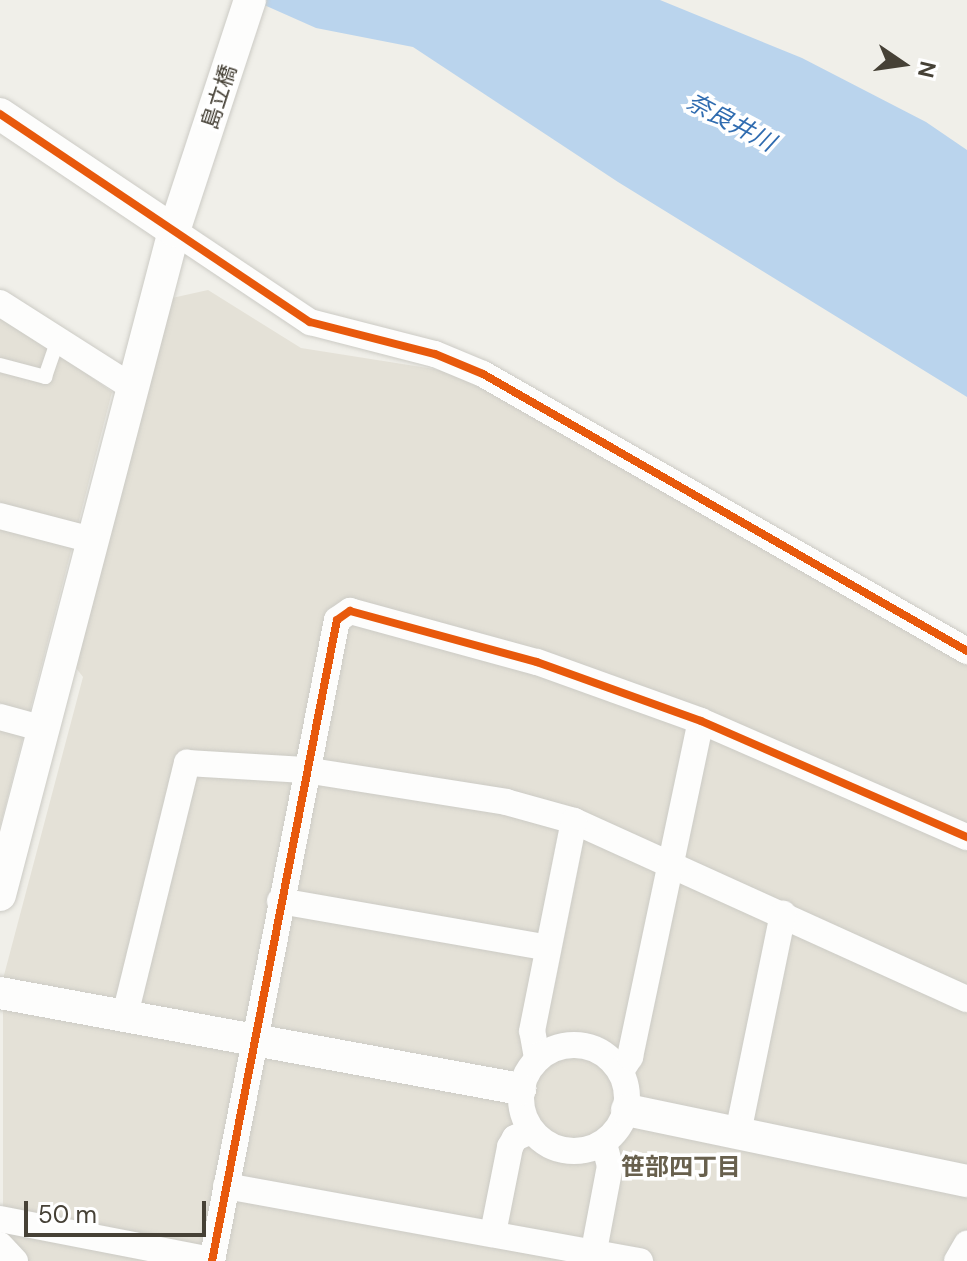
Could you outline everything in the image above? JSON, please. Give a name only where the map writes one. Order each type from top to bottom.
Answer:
[{"type":"street","name":"島立橋","points":[[0,895],[174,231],[250,0]]},
{"type":"street","points":[[0,114],[310,322],[435,354],[483,374],[967,651]]},
{"type":"street","points":[[0,303],[57,343],[132,387]]},
{"type":"street","points":[[0,516],[92,540]]},
{"type":"street","points":[[0,1219],[212,1261],[305,770],[337,620],[350,611],[537,662],[701,721],[967,837]]},
{"type":"street","points":[[0,717],[44,729]]},
{"type":"street","points":[[621,1071],[630,1057],[701,721]]},
{"type":"street","points":[[125,1015],[187,763],[305,770],[506,802],[574,821],[967,999]]},
{"type":"street","points":[[537,1058],[532,1031],[574,821]]},
{"type":"street","points":[[280,901],[548,948]]},
{"type":"street","points":[[738,1133],[783,914]]},
{"type":"street","points":[[0,993],[520,1089]]},
{"type":"street","points":[[567,1045],[604,1052],[621,1071],[627,1110],[604,1143],[573,1151],[542,1142],[531,1131],[523,1118],[520,1089],[537,1058],[567,1045]]},
{"type":"street","points":[[627,1110],[967,1181]]},
{"type":"street","points":[[493,1233],[510,1147],[515,1138],[531,1131]]},
{"type":"street","points":[[593,1257],[610,1166],[604,1143]]},
{"type":"street","points":[[226,1186],[493,1233],[593,1257],[640,1261]]},
{"type":"street","points":[[957,1261],[967,1244]]},
{"type":"street","points":[[0,1245],[15,1261]]},
{"type":"lane","points":[[0,365],[45,377],[57,343]]},
{"type":"shaded area","points":[[208,290],[301,348],[434,369],[483,383],[967,665],[967,1261],[24,1261],[3,1237],[3,979],[83,677],[73,664],[172,298]]},
{"type":"shaded area","points":[[0,311],[112,392],[0,827]]},
{"type":"water","name":"奈良井川","points":[[253,0],[660,0],[802,58],[926,122],[967,150],[967,397],[618,182],[413,47],[316,28]]},
{"type":"cycle path","points":[[0,114],[310,322],[435,354],[483,374],[967,651]]},
{"type":"cycle path","points":[[212,1261],[337,620],[350,611],[537,662],[701,721],[967,837]]},
{"type":"district","name":"笹部四丁目","points":[[681,1167]]}]
